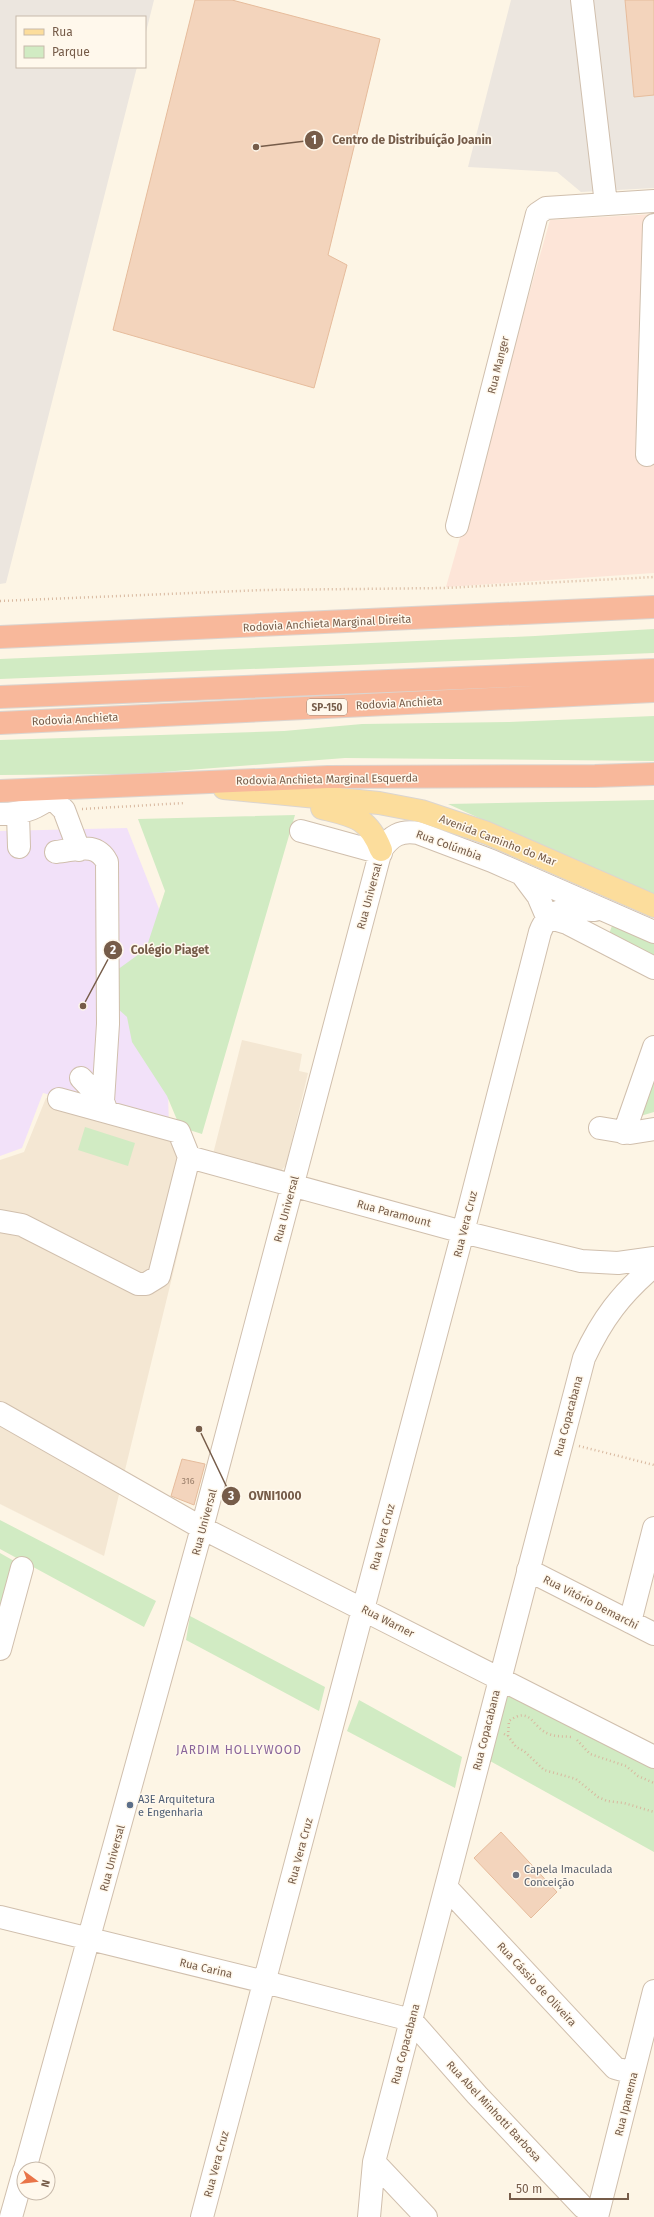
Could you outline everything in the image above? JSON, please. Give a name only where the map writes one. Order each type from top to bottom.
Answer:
[{"type":"highway","name":"Rodovia Anchieta Marginal Direita","points":[[0,637],[654,607]]},
{"type":"highway","name":"Rodovia Anchieta","points":[[0,697],[654,670]]},
{"type":"highway","name":"Rodovia Anchieta","points":[[0,723],[654,691]]},
{"type":"highway","name":"Rodovia Anchieta Marginal Esquerda","points":[[0,791],[60,799],[190,793],[328,777],[595,776],[654,774]]},
{"type":"main road","name":"Avenida Caminho do Mar","points":[[190,793],[259,792],[379,803],[420,811],[462,823],[654,906]]},
{"type":"main road","points":[[259,792],[356,818],[374,832],[381,851]]},
{"type":"street","points":[[582,0],[606,204],[654,201]]},
{"type":"street","name":"Rua Manger","points":[[457,526],[535,221],[541,210],[546,208],[606,204]]},
{"type":"street","points":[[647,455],[654,225]]},
{"type":"street","points":[[19,847],[9,814],[32,810],[60,799],[79,850]]},
{"type":"street","points":[[301,831],[381,851]]},
{"type":"street","name":"Rua Colúmbia","points":[[381,851],[394,835],[405,832],[418,833],[606,910]]},
{"type":"street","points":[[56,852],[94,848],[102,853],[107,862],[108,1024],[105,1107]]},
{"type":"street","name":"Rua Universal","points":[[27,2161],[202,1528],[381,851]]},
{"type":"street","name":"Rua Colúmbia","points":[[520,874],[538,896],[547,917]]},
{"type":"street","points":[[547,917],[557,912],[567,910],[606,910],[654,932]]},
{"type":"street","points":[[547,917],[567,923],[654,968]]},
{"type":"street","name":"Rua Vera Cruz","points":[[202,2217],[364,1609],[540,932],[547,917]]},
{"type":"street","points":[[624,1133],[654,1046]]},
{"type":"street","points":[[81,1078],[105,1107]]},
{"type":"street","points":[[1,1223],[22,1225],[138,1284],[146,1284],[159,1276],[189,1157],[179,1132],[105,1107],[59,1099]]},
{"type":"street","points":[[600,1128],[624,1133],[654,1129]]},
{"type":"street","name":"Rua Paramount","points":[[189,1157],[463,1232],[581,1261],[600,1263],[654,1258]]},
{"type":"street","name":"Rua Paramount","points":[[600,1263],[618,1271],[634,1283]]},
{"type":"street","name":"Rua Copacabana","points":[[369,2217],[374,2162],[561,1440],[584,1358],[593,1339],[615,1304],[634,1283],[654,1266]]},
{"type":"street","name":"Rua Warner","points":[[0,1413],[122,1484],[202,1528],[500,1677],[654,1757]]},
{"type":"street","points":[[630,1622],[654,1528]]},
{"type":"street","points":[[0,1645],[22,1568]]},
{"type":"street","name":"Rua Vitório Demarchi","points":[[528,1570],[654,1634]]},
{"type":"street","name":"Rua Cássio de Oliveira","points":[[446,1887],[615,2068],[633,2073]]},
{"type":"street","name":"Rua Carina","points":[[0,1917],[265,1982],[411,2020]]},
{"type":"street","name":"Rua Ipanema","points":[[598,2214],[654,1991]]},
{"type":"street","name":"Rua Abel Minhotti Barbosa","points":[[411,2020],[477,2095],[584,2207],[598,2214]]},
{"type":"street","points":[[374,2162],[426,2217]]},
{"type":"street","name":"Rua Universal","points":[[11,2217],[16,2199]]},
{"type":"path","points":[[0,601],[273,590],[445,588],[654,577]]},
{"type":"path","points":[[60,799],[190,793]]},
{"type":"path","points":[[561,1440],[654,1465]]},
{"type":"path","points":[[508,1736],[509,1721],[517,1716],[527,1716],[548,1734],[573,1737],[590,1754],[626,1766],[638,1776],[654,1783]]},
{"type":"path","points":[[487,1727],[508,1736],[516,1747],[524,1751],[544,1770],[576,1779],[598,1797],[607,1801],[634,1805],[654,1812]]},
{"type":"shaded area","points":[[0,0],[154,0],[146,32],[146,16],[16,16],[16,68],[137,68],[6,583],[0,584]]},
{"type":"shaded area","points":[[511,0],[654,0],[654,188],[581,192],[557,172],[468,167]]},
{"type":"shaded area","points":[[654,214],[654,573],[446,587],[550,220]]},
{"type":"shaded area","points":[[127,828],[163,919],[169,1127],[43,1093],[22,1148],[0,1156],[0,831]]},
{"type":"shaded area","points":[[242,1040],[302,1054],[299,1071],[308,1073],[286,1165],[281,1171],[212,1158]]},
{"type":"shaded area","points":[[46,1098],[184,1136],[199,1167],[104,1556],[0,1504],[0,1160],[24,1152]]},
{"type":"green space","points":[[654,629],[654,653],[0,679],[0,659],[535,636]]},
{"type":"green space","points":[[654,716],[654,761],[345,758],[136,774],[0,775],[0,740],[284,731],[362,724],[509,722]]},
{"type":"green space","points":[[654,800],[654,897],[448,804]]},
{"type":"green space","points":[[295,815],[202,1134],[180,1127],[167,1096],[132,1042],[127,1017],[117,1008],[117,970],[146,949],[165,891],[138,819]]},
{"type":"green space","points":[[613,923],[654,942],[654,958],[609,934]]},
{"type":"green space","points":[[654,1070],[654,1112],[637,1117]]},
{"type":"green space","points":[[85,1127],[135,1143],[128,1166],[78,1150]]},
{"type":"green space","points":[[0,1520],[156,1601],[144,1627],[0,1549]]},
{"type":"green space","points":[[0,1553],[14,1561],[0,1616]]},
{"type":"green space","points":[[190,1616],[325,1687],[319,1711],[186,1640]]},
{"type":"green space","points":[[507,1692],[654,1767],[654,1852],[490,1761]]},
{"type":"green space","points":[[359,1700],[462,1757],[455,1788],[347,1731]]},
{"type":"building","points":[[195,0],[232,0],[380,39],[328,255],[347,265],[314,388],[113,330]]},
{"type":"building","points":[[625,0],[654,0],[654,95],[634,97]]},
{"type":"building","points":[[182,1459],[205,1464],[194,1505],[171,1496]]},
{"type":"building","name":"Capela Imaculada Conceição","points":[[501,1832],[557,1892],[531,1918],[474,1858]]},
{"type":"place","name":"Centro de Distribuíção Joanin","points":[[256,147]]},
{"type":"place","name":"Colégio Piaget","points":[[83,1006]]},
{"type":"place","name":"OVNI1000","points":[[199,1429]]},
{"type":"place","name":"A3E Arquitetura e Engenharia","points":[[130,1805]]},
{"type":"place","name":"Capela Imaculada Conceição","points":[[516,1875]]},
{"type":"district","name":"JARDIM HOLLYWOOD","points":[[239,1750]]}]
